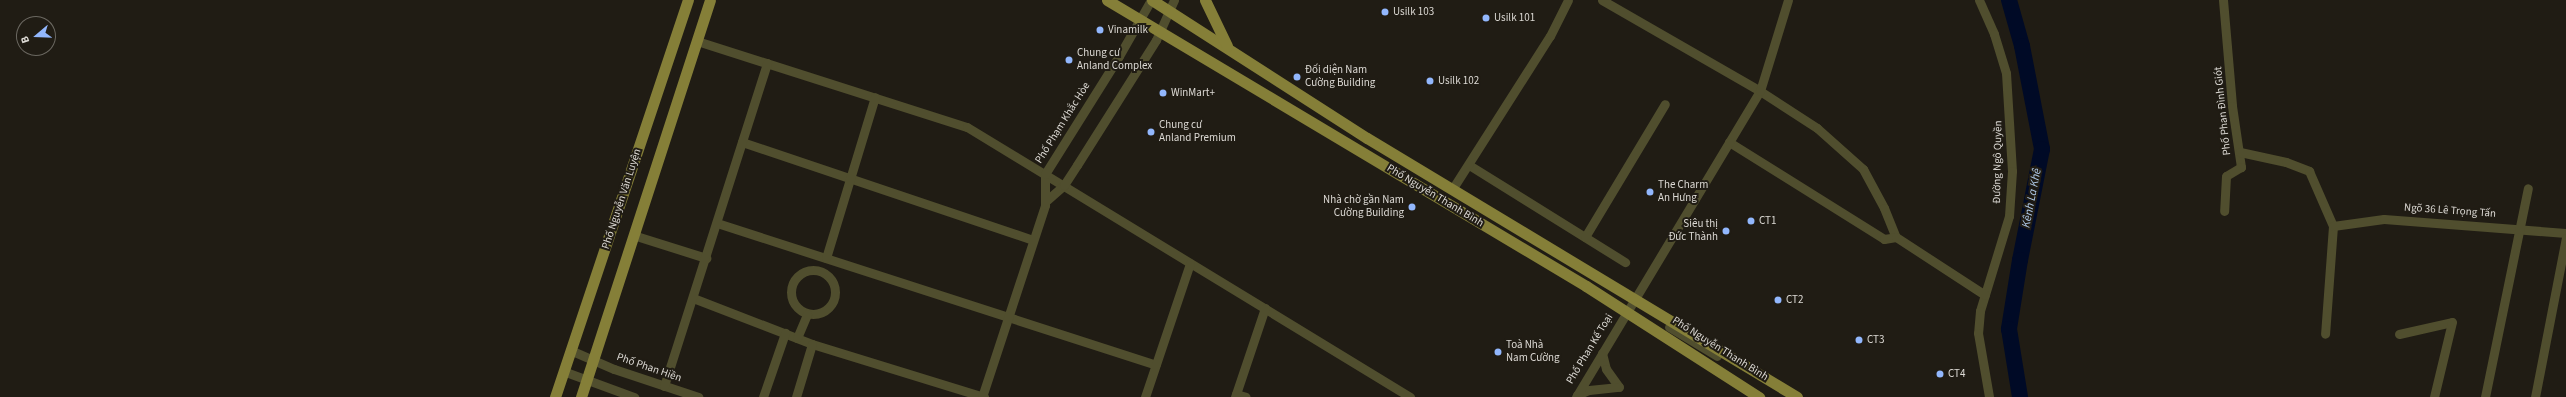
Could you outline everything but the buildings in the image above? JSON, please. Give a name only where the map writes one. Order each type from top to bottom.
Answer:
[{"type":"main road","name":"Phố Nguyễn Văn Luyện","points":[[555,397],[688,0]]},
{"type":"main road","name":"Phố Nguyễn Văn Luyện","points":[[581,397],[710,0]]},
{"type":"main road","name":"Phố Nguyễn Thanh Bình","points":[[1108,0],[1626,313],[1759,397]]},
{"type":"main road","name":"Phố Nguyễn Thanh Bình","points":[[1151,0],[1367,138],[1636,298],[1797,397]]},
{"type":"main road","points":[[1204,0],[1228,48]]},
{"type":"street","name":"Phố Phạm Khắc Hòe","points":[[983,397],[1047,200],[1045,174],[1141,19],[1151,0]]},
{"type":"street","name":"Phố Phạm Khắc Hòe","points":[[1047,200],[1064,185],[1161,31],[1174,0]]},
{"type":"street","points":[[1453,188],[1550,36],[1568,0]]},
{"type":"street","points":[[1602,0],[1760,91],[1817,128],[1858,164],[1870,180],[1896,237],[1985,295]]},
{"type":"street","name":"Phố Phan Kế Toại","points":[[1576,396],[1760,91],[1788,0]]},
{"type":"street","name":"Đường Ngô Quyền","points":[[1979,0],[1994,34],[2006,73],[2012,171],[2009,216],[1980,311],[1978,333],[1989,397]]},
{"type":"street","name":"Phố Phan Đình Giót","points":[[2223,0],[2232,106],[2240,152],[2241,167],[2226,176],[2224,212]]},
{"type":"street","points":[[697,40],[967,127],[1408,396]]},
{"type":"street","points":[[664,386],[706,258],[766,62]]},
{"type":"street","points":[[826,258],[851,181],[875,98]]},
{"type":"street","points":[[1584,237],[1665,104]]},
{"type":"street","points":[[742,142],[851,181],[1033,240]]},
{"type":"street","points":[[1729,142],[1884,239],[1896,237]]},
{"type":"street","points":[[2240,152],[2286,162],[2309,171],[2333,226],[2325,334]]},
{"type":"street","points":[[1469,165],[1625,262]]},
{"type":"street","points":[[2485,397],[2528,188]]},
{"type":"street","name":"Ngõ 36 Lê Trọng Tấn","points":[[2333,226],[2384,219],[2520,228],[2566,233]]},
{"type":"street","points":[[717,223],[1156,365]]},
{"type":"street","points":[[633,235],[706,258]]},
{"type":"street","points":[[2535,397],[2566,238]]},
{"type":"street","points":[[1145,397],[1190,263]]},
{"type":"street","points":[[806,271],[820,271],[831,279],[835,292],[832,305],[821,313],[807,314],[796,306],[791,293],[795,279],[806,271]]},
{"type":"street","points":[[693,298],[812,344],[983,397]]},
{"type":"street","points":[[1246,397],[1235,395],[1265,308]]},
{"type":"street","points":[[797,338],[807,314]]},
{"type":"street","points":[[2399,334],[2452,322],[2434,397]]},
{"type":"street","points":[[1669,327],[1717,356]]},
{"type":"street","points":[[763,397],[785,333]]},
{"type":"street","points":[[796,397],[812,344]]},
{"type":"street","name":"Phố Phan Hiền","points":[[570,350],[664,386],[698,397]]},
{"type":"street","points":[[1576,396],[1597,388],[1619,387],[1606,369],[1602,353]]},
{"type":"street","points":[[563,371],[634,397]]},
{"type":"waterway","name":"Kênh La Khê","points":[[2009,0],[2022,46],[2042,149],[2020,260],[2009,329],[2020,397]]},
{"type":"place","name":"Usilk 103","points":[[1385,12]]},
{"type":"place","name":"Usilk 101","points":[[1486,18]]},
{"type":"place","name":"Vinamilk","points":[[1100,30]]},
{"type":"place","name":"Chung cư Anland Complex","points":[[1069,60]]},
{"type":"place","name":"Đối diện Nam Cường Building","points":[[1297,77]]},
{"type":"place","name":"Usilk 102","points":[[1430,81]]},
{"type":"place","name":"WinMart+","points":[[1163,93]]},
{"type":"place","name":"Chung cư Anland Premium","points":[[1151,132]]},
{"type":"place","name":"The Charm An Hưng","points":[[1650,192]]},
{"type":"place","name":"Nhà chờ gần Nam Cường Building","points":[[1412,207]]},
{"type":"place","name":"CT1","points":[[1751,221]]},
{"type":"place","name":"Siêu thị Đức Thành","points":[[1726,231]]},
{"type":"place","name":"CT2","points":[[1778,300]]},
{"type":"place","name":"CT3","points":[[1859,340]]},
{"type":"place","name":"Toà Nhà Nam Cường","points":[[1498,352]]},
{"type":"place","name":"CT4","points":[[1940,374]]}]
